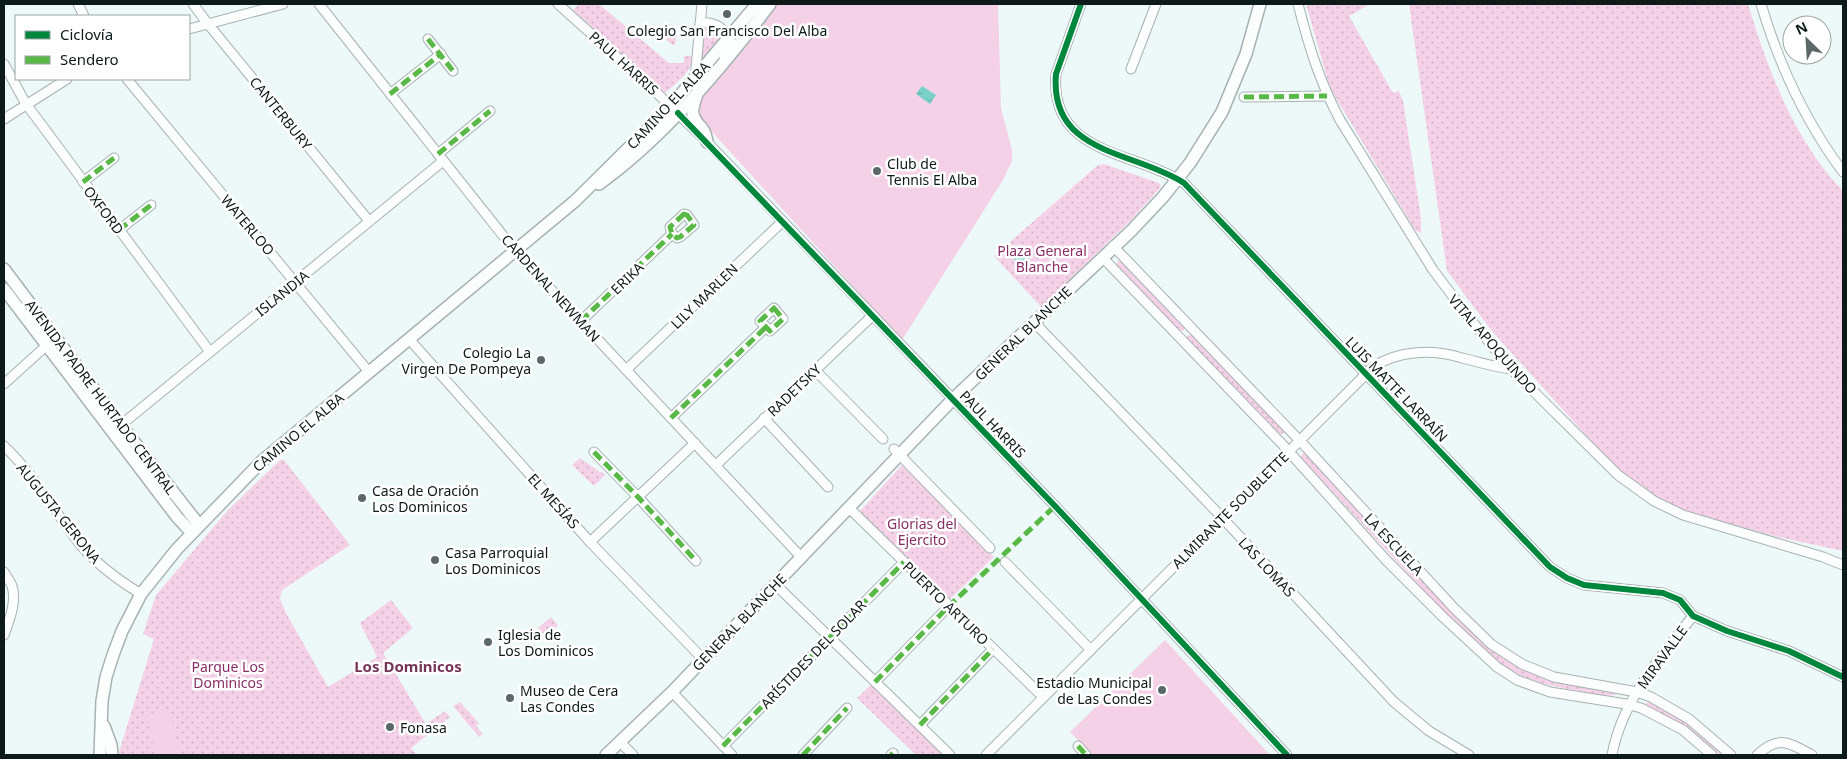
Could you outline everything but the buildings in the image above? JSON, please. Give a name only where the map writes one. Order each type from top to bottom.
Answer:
[{"type":"main road","name":"CAMINO EL ALBA","points":[[100,755],[102,701],[113,655],[122,631],[141,594],[158,572],[260,462],[516,252],[575,201],[619,170],[649,143],[695,78],[757,4]]},
{"type":"main road","name":"CAMINO EL ALBA","points":[[674,109],[698,91],[770,4]]},
{"type":"main road","name":"GENERAL BLANCHE","points":[[606,755],[672,692],[776,584],[848,508],[896,452],[1148,215],[1178,179],[1206,139],[1228,99],[1246,54],[1260,4]]},
{"type":"main road","points":[[698,91],[693,111],[694,117],[706,132],[707,142]]},
{"type":"main road","name":"AVENIDA PADRE HURTADO CENTRAL","points":[[4,269],[196,529]]},
{"type":"main road","name":"AVENIDA PADRE HURTADO CENTRAL","points":[[4,289],[176,517],[196,529]]},
{"type":"main road","name":"CAMINO EL ALBA","points":[[102,721],[111,745],[112,755]]},
{"type":"street","name":"CANTERBURY","points":[[193,4],[370,221]]},
{"type":"street","points":[[190,29],[283,4]]},
{"type":"street","name":"CARDENAL NEWMAN","points":[[320,4],[516,252],[801,557]]},
{"type":"street","name":"PAUL HARRIS","points":[[558,4],[674,109],[707,142],[1142,598],[1287,755]]},
{"type":"street","points":[[695,78],[702,4]]},
{"type":"street","name":"LUIS MATTE LARRAÍN","points":[[1081,4],[1056,74],[1057,98],[1065,119],[1076,133],[1090,144],[1184,183],[1542,560],[1558,573],[1575,582],[1593,587],[1663,593],[1680,600],[1693,616],[1727,631],[1789,651],[1843,677]]},
{"type":"street","points":[[1131,69],[1156,4]]},
{"type":"street","name":"VITAL APOQUINDO","points":[[1298,4],[1314,62],[1327,96],[1369,168],[1433,270],[1511,369],[1618,475],[1654,501],[1683,515],[1823,557],[1843,565]]},
{"type":"street","points":[[1761,4],[1774,45],[1790,84],[1816,133],[1843,172]]},
{"type":"street","points":[[700,23],[710,22],[717,24],[732,42],[724,55],[723,62]]},
{"type":"street","points":[[428,39],[453,71]]},
{"type":"street","points":[[390,94],[441,54]]},
{"type":"street","name":"OXFORD","points":[[4,64],[26,104],[210,352]]},
{"type":"street","points":[[4,119],[65,80]]},
{"type":"street","name":"WATERLOO","points":[[128,80],[369,372]]},
{"type":"street","points":[[1244,97],[1327,96]]},
{"type":"street","name":"ISLANDIA","points":[[121,425],[370,221],[490,111]]},
{"type":"street","points":[[83,182],[114,158]]},
{"type":"street","points":[[119,230],[151,205]]},
{"type":"street","name":"LILY MARLEN","points":[[626,370],[783,221]]},
{"type":"street","name":"ERIKA","points":[[581,321],[672,234]]},
{"type":"street","name":"LA ESCUELA","points":[[1113,246],[1299,440],[1454,608],[1495,647],[1522,664],[1554,676],[1637,692],[1663,703],[1689,719],[1731,755]]},
{"type":"street","name":"LA ESCUELA","points":[[1102,257],[1288,451],[1386,560],[1444,618],[1497,667],[1517,680],[1550,692],[1630,705],[1657,716],[1683,730],[1712,755]]},
{"type":"street","name":"RADETSKY","points":[[716,465],[872,316]]},
{"type":"street","name":"LAS LOMAS","points":[[1034,322],[1222,518],[1394,702],[1429,730],[1469,755]]},
{"type":"street","points":[[671,418],[766,327]]},
{"type":"street","points":[[1180,337],[1191,327]]},
{"type":"street","name":"EL MESÍAS","points":[[409,339],[590,542],[703,660]]},
{"type":"street","points":[[4,384],[46,346]]},
{"type":"street","name":"ALMIRANTE SOUBLETTE","points":[[986,755],[1365,374],[1382,361],[1393,356],[1412,353],[1449,354],[1496,368],[1511,369]]},
{"type":"street","points":[[815,370],[883,439]]},
{"type":"street","points":[[764,418],[828,487]]},
{"type":"street","points":[[590,542],[695,443]]},
{"type":"street","name":"AUGUSTA GERONA","points":[[4,446],[27,472],[86,550],[116,578],[141,594]]},
{"type":"street","points":[[594,452],[638,496],[696,561]]},
{"type":"street","points":[[896,452],[990,548]]},
{"type":"street","name":"PUERTO ARTURO","points":[[848,508],[1043,698]]},
{"type":"street","name":"ARÍSTIDES DEL SOLAR","points":[[723,746],[904,562]]},
{"type":"street","points":[[1005,562],[1091,650]]},
{"type":"street","points":[[4,572],[12,587],[13,600],[11,615],[4,635]]},
{"type":"street","points":[[776,584],[950,755]]},
{"type":"street","points":[[875,682],[949,606]]},
{"type":"street","name":"MIRAVALLE","points":[[1612,755],[1616,738],[1630,705],[1650,669],[1693,616]]},
{"type":"street","points":[[920,725],[993,649]]},
{"type":"street","points":[[672,692],[732,755]]},
{"type":"street","points":[[803,755],[847,708]]},
{"type":"street","points":[[1757,755],[1774,743],[1782,741],[1812,755]]},
{"type":"street","points":[[621,742],[633,755]]},
{"type":"street","points":[[1078,746],[1086,755]]},
{"type":"green space","points":[[579,4],[599,4],[669,63],[684,63],[684,56],[694,56],[691,66],[665,93],[573,10]]},
{"type":"green space","name":"Club de Tennis El Alba","points":[[776,4],[998,4],[1001,108],[1012,150],[1012,161],[1003,180],[902,340],[691,109]]},
{"type":"green space","points":[[1306,4],[1370,4],[1349,16],[1393,93],[1399,91],[1403,101],[1421,218],[1421,233],[1415,230],[1330,88]]},
{"type":"green space","points":[[1409,4],[1748,4],[1764,54],[1797,127],[1810,150],[1843,191],[1843,551],[1778,537],[1684,511],[1643,490],[1610,462],[1491,330],[1447,271]]},
{"type":"green space","points":[[715,26],[724,38],[701,63],[704,27]]},
{"type":"green space","points":[[672,27],[677,30],[675,45],[664,38],[664,35]]},
{"type":"green space","name":"Plaza General Blanche","points":[[1104,164],[1159,183],[1161,187],[1131,220],[1041,307],[994,256],[1098,165]]},
{"type":"green space","points":[[1118,261],[1121,261],[1183,324],[1185,328],[1183,331],[1179,330],[1116,265]]},
{"type":"green space","points":[[1189,335],[1192,335],[1284,433],[1280,435],[1188,339]]},
{"type":"green space","points":[[1303,453],[1462,623],[1499,655],[1520,668],[1618,692],[1617,694],[1609,696],[1599,695],[1538,682],[1507,669],[1489,657],[1465,634],[1301,458]]},
{"type":"green space","points":[[580,458],[606,474],[594,486],[572,465]]},
{"type":"green space","name":"Parque Los Dominicos","points":[[280,460],[284,460],[350,545],[282,590],[280,599],[328,687],[377,657],[360,623],[391,600],[413,628],[383,653],[426,724],[445,711],[450,717],[411,748],[417,755],[120,755],[119,752],[154,639],[143,634],[156,595],[228,510]]},
{"type":"green space","name":"Glorias del Ejercito","points":[[902,465],[994,557],[949,600],[899,554],[860,511]]},
{"type":"green space","points":[[551,617],[558,625],[546,637],[538,628]]},
{"type":"green space","name":"Estadio Municipal de Las Condes","points":[[1165,640],[1270,755],[1092,755],[1070,732]]},
{"type":"green space","points":[[872,684],[944,755],[916,755],[857,698]]},
{"type":"green space","points":[[460,702],[479,723],[476,726],[483,734],[479,737],[453,706]]},
{"type":"green space","points":[[1649,702],[1680,717],[1725,755],[1720,755],[1676,721],[1646,707],[1645,704]]},
{"type":"green space","points":[[158,710],[165,710],[172,719],[178,748],[174,755],[156,755],[154,751],[150,728],[144,719]]},
{"type":"water","points":[[922,86],[936,95],[930,104],[916,94]]},
{"type":"water","points":[[1017,248],[1028,248],[1029,252],[1022,252],[1021,258],[1031,256],[1026,263],[1021,264],[1015,261],[1013,253]]},
{"type":"marked path","points":[[428,39],[453,71]]},
{"type":"marked path","points":[[390,94],[441,54]]},
{"type":"marked path","points":[[1244,97],[1327,96]]},
{"type":"marked path","points":[[438,154],[490,111]]},
{"type":"marked path","points":[[83,182],[114,158]]},
{"type":"marked path","points":[[119,230],[151,205]]},
{"type":"marked path","points":[[684,214],[687,215],[694,225],[677,238],[672,234],[670,227],[684,214]]},
{"type":"marked path","points":[[581,321],[672,234]]},
{"type":"marked path","points":[[774,308],[783,319],[770,331],[760,321],[774,308]]},
{"type":"marked path","points":[[671,418],[766,327]]},
{"type":"marked path","points":[[594,452],[696,561]]},
{"type":"marked path","points":[[875,682],[949,606],[1055,506]]},
{"type":"marked path","points":[[723,746],[904,562]]},
{"type":"marked path","points":[[920,725],[993,649]]},
{"type":"marked path","points":[[803,755],[847,708]]},
{"type":"marked path","points":[[1078,746],[1086,755]]},
{"type":"cycle path","points":[[1081,4],[1056,74],[1057,101],[1066,121],[1081,136],[1099,147],[1164,172],[1184,183],[1550,567],[1567,578],[1584,585],[1663,593],[1680,600],[1693,616],[1727,631],[1789,651],[1843,677]]},
{"type":"cycle path","points":[[678,113],[1055,506],[1287,755]]},
{"type":"place","name":"Colegio San Francisco Del Alba","points":[[727,14]]},
{"type":"place","name":"Club de Tennis El Alba","points":[[877,171]]},
{"type":"place","name":"Colegio La Virgen De Pompeya","points":[[541,360]]},
{"type":"place","name":"Casa de Oración Los Dominicos","points":[[362,498]]},
{"type":"place","name":"Casa Parroquial Los Dominicos","points":[[435,560]]},
{"type":"place","name":"Iglesia de Los Dominicos","points":[[488,642]]},
{"type":"place","name":"Estadio Municipal de Las Condes","points":[[1162,690]]},
{"type":"place","name":"Museo de Cera Las Condes","points":[[510,698]]},
{"type":"place","name":"Fonasa","points":[[390,727]]},
{"type":"district","name":"Los Dominicos","points":[[408,666]]}]
